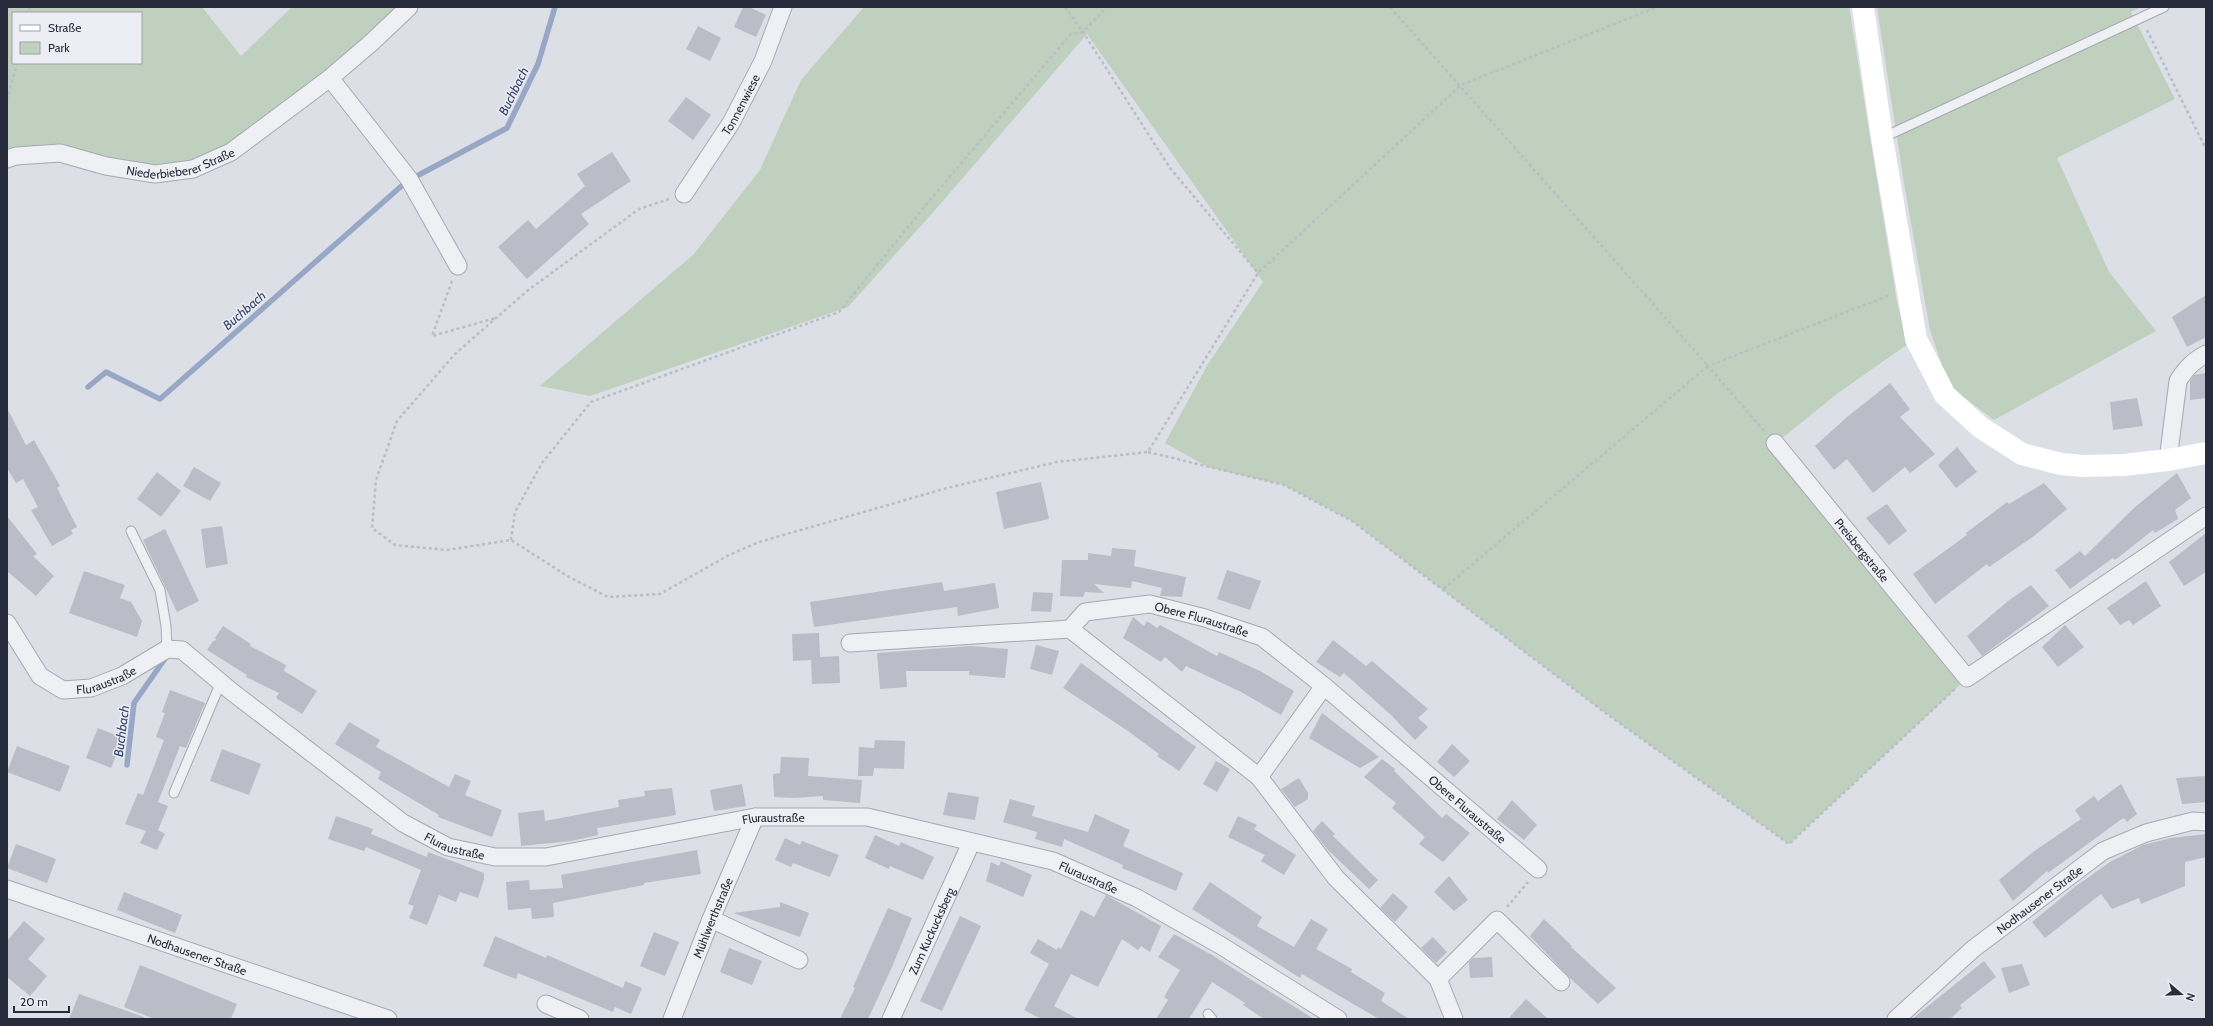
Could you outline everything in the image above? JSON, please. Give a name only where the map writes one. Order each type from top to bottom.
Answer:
[{"type":"street","name":"Niederbieberer Straße","points":[[7,159],[16,156],[60,153],[106,166],[155,174],[193,169],[231,152],[330,78],[371,43],[409,7]]},
{"type":"street","name":"Tonnenwiese","points":[[684,194],[731,123],[763,61],[783,7]]},
{"type":"street","points":[[1863,7],[1882,138],[1916,339],[1945,395],[1980,427],[2022,454],[2061,464],[2083,466],[2123,465],[2168,460],[2206,453]]},
{"type":"street","points":[[330,78],[409,179],[458,266]]},
{"type":"street","points":[[2168,460],[2178,381],[2185,370],[2194,361],[2206,354]]},
{"type":"street","name":"Preisbergstraße","points":[[1775,443],[1967,678]]},
{"type":"street","points":[[1967,678],[2206,516]]},
{"type":"street","name":"Obere Fluraustraße","points":[[1070,629],[1085,612],[1150,604],[1205,618],[1262,637],[1324,686],[1538,869]]},
{"type":"street","name":"Fluraustraße","points":[[7,623],[40,676],[63,690],[91,688],[122,676],[167,649],[182,650],[220,682],[403,823],[448,847],[495,857],[546,857],[755,817],[867,817],[971,843],[1053,861],[1137,898],[1220,945],[1338,1019]]},
{"type":"street","points":[[850,643],[1070,629],[1259,778],[1336,878],[1438,979],[1454,1019]]},
{"type":"street","points":[[1259,778],[1324,686]]},
{"type":"street","name":"Mühlwerthstraße","points":[[672,1019],[710,919],[755,817]]},
{"type":"street","name":"Nodhausener Straße","points":[[1896,1019],[1973,949],[2103,851],[2146,833],[2193,821],[2206,822]]},
{"type":"street","name":"Zum Kuckucksberg","points":[[891,1019],[971,843]]},
{"type":"street","name":"Nodhausener Straße","points":[[7,889],[388,1019]]},
{"type":"street","points":[[710,919],[799,960]]},
{"type":"street","points":[[1438,979],[1497,920],[1561,982]]},
{"type":"street","points":[[546,1004],[580,1019]]},
{"type":"lane","points":[[1882,138],[2164,7]]},
{"type":"lane","points":[[132,531],[160,590],[166,626],[167,649]]},
{"type":"lane","points":[[174,793],[220,682]]},
{"type":"path","points":[[1066,7],[1084,32],[1170,168],[1258,273]]},
{"type":"path","points":[[511,540],[515,512],[542,463],[591,402],[839,312],[930,200],[1071,34],[1084,32],[1107,7]]},
{"type":"path","points":[[1390,7],[1461,85],[1775,443]]},
{"type":"path","points":[[1148,452],[1258,273],[1461,85],[1657,7]]},
{"type":"path","points":[[2142,18],[2206,149]]},
{"type":"path","points":[[7,100],[17,64]]},
{"type":"path","points":[[684,194],[639,209],[527,292],[455,354],[397,421],[376,480],[372,528],[395,545],[447,550],[511,540],[568,577],[608,596],[660,594],[729,555],[759,542],[947,488],[1057,462],[1148,452],[1284,485],[1352,521],[1604,712],[1789,844],[1967,678]]},
{"type":"path","points":[[458,266],[432,336],[498,317]]},
{"type":"path","points":[[1442,590],[1708,366],[1907,288]]},
{"type":"path","points":[[1497,920],[1538,869]]},
{"type":"green space","points":[[7,7],[202,7],[241,56],[292,7],[409,7],[231,152],[155,174],[60,153],[7,162]]},
{"type":"green space","points":[[864,7],[1849,7],[1897,302],[1908,344],[1838,393],[1775,444],[1967,678],[1789,844],[1604,712],[1352,521],[1284,485],[1208,467],[1165,443],[1208,364],[1263,282],[1087,34],[936,209],[848,307],[590,396],[540,386],[694,254],[760,170],[801,80]]},
{"type":"green space","points":[[1877,7],[2141,7],[2131,12],[2175,99],[2057,158],[2109,272],[2156,331],[1994,420],[1949,386],[1930,330],[1904,183]]},
{"type":"building","points":[[743,7],[749,7],[766,15],[756,37],[734,27]]},
{"type":"building","points":[[698,26],[721,38],[710,61],[686,49]]},
{"type":"building","points":[[686,97],[711,115],[693,140],[668,121]]},
{"type":"building","points":[[612,152],[631,181],[581,214],[589,224],[527,279],[498,247],[528,220],[536,229],[585,186],[577,174]]},
{"type":"building","points":[[2206,295],[2206,337],[2187,347],[2172,317]]},
{"type":"building","points":[[2206,373],[2206,398],[2190,400],[2190,381],[2194,375]]},
{"type":"building","points":[[1890,383],[1910,409],[1900,417],[1935,454],[1910,473],[1905,467],[1873,493],[1847,459],[1834,470],[1815,446],[1847,417]]},
{"type":"building","points":[[2137,398],[2143,426],[2113,430],[2110,402]]},
{"type":"building","points":[[7,408],[26,445],[34,440],[60,486],[57,488],[77,527],[71,530],[73,534],[52,546],[31,510],[38,507],[23,479],[16,483],[7,468]]},
{"type":"building","points":[[1957,447],[1977,472],[1956,488],[1938,465]]},
{"type":"building","points":[[194,467],[221,483],[210,501],[183,486]]},
{"type":"building","points":[[157,472],[181,491],[161,517],[137,499]]},
{"type":"building","points":[[2177,473],[2191,498],[2175,510],[2178,519],[2155,533],[2153,530],[2115,560],[2113,558],[2070,589],[2055,570],[2080,551],[2085,556],[2135,507]]},
{"type":"building","points":[[1041,482],[1049,519],[1004,529],[996,492]]},
{"type":"building","points":[[2044,483],[2067,509],[2034,536],[1989,567],[1987,564],[1935,604],[1913,574],[1967,535],[1966,533],[2007,502],[2009,504]]},
{"type":"building","points":[[1887,504],[1907,531],[1889,545],[1866,518]]},
{"type":"building","points":[[7,516],[37,554],[33,556],[54,576],[36,596],[7,571]]},
{"type":"building","points":[[222,526],[228,564],[206,568],[201,529]]},
{"type":"building","points":[[165,529],[199,601],[177,612],[143,540]]},
{"type":"building","points":[[2206,533],[2206,572],[2184,586],[2169,562]]},
{"type":"building","points":[[1112,548],[1136,550],[1134,566],[1186,577],[1182,597],[1160,596],[1162,588],[1132,581],[1131,588],[1094,584],[1104,593],[1085,592],[1083,597],[1060,596],[1062,560],[1088,560],[1088,553],[1111,556]]},
{"type":"building","points":[[1227,570],[1261,581],[1250,610],[1217,599]]},
{"type":"building","points":[[84,571],[125,585],[120,598],[131,602],[142,621],[137,637],[69,613]]},
{"type":"building","points":[[2146,581],[2161,606],[2133,625],[2129,620],[2120,625],[2107,608]]},
{"type":"building","points":[[942,582],[944,591],[995,583],[999,608],[958,616],[957,607],[814,627],[810,602]]},
{"type":"building","points":[[2031,585],[2049,606],[1982,656],[1967,636],[2008,601]]},
{"type":"building","points":[[1033,592],[1053,593],[1051,612],[1031,611]]},
{"type":"building","points":[[1133,617],[1144,626],[1147,621],[1157,628],[1160,625],[1217,656],[1219,652],[1260,671],[1294,691],[1281,715],[1241,692],[1186,666],[1182,672],[1165,657],[1161,662],[1123,638]]},
{"type":"building","points":[[2065,625],[2084,647],[2058,667],[2042,647]]},
{"type":"building","points":[[223,626],[251,644],[250,646],[286,665],[284,671],[317,691],[302,714],[276,698],[279,693],[246,677],[247,675],[207,650],[213,641],[216,640],[215,638]]},
{"type":"building","points":[[819,633],[820,657],[839,656],[840,683],[812,684],[811,660],[793,661],[792,634]]},
{"type":"building","points":[[1333,640],[1366,666],[1372,661],[1428,709],[1418,718],[1428,727],[1415,740],[1391,715],[1344,673],[1340,677],[1316,662]]},
{"type":"building","points":[[1036,645],[1059,651],[1052,675],[1030,669]]},
{"type":"building","points":[[971,646],[1008,649],[1005,678],[969,675],[969,671],[906,671],[907,687],[880,689],[877,653]]},
{"type":"building","points":[[1081,663],[1196,747],[1179,771],[1157,756],[1159,754],[1128,731],[1063,688]]},
{"type":"building","points":[[170,690],[205,703],[186,748],[180,746],[158,802],[168,806],[158,830],[165,834],[157,850],[140,843],[146,831],[125,824],[138,793],[143,795],[164,740],[156,737],[165,713],[162,712]]},
{"type":"building","points":[[1322,713],[1379,757],[1360,768],[1309,738]]},
{"type":"building","points":[[349,722],[380,740],[376,747],[449,787],[455,774],[471,781],[465,795],[502,810],[492,837],[438,817],[439,815],[378,779],[381,772],[335,744]]},
{"type":"building","points":[[98,728],[123,738],[111,768],[86,758]]},
{"type":"building","points":[[875,740],[905,741],[904,769],[874,768],[873,776],[858,776],[859,747],[874,748]]},
{"type":"building","points":[[1452,744],[1470,761],[1454,777],[1437,762]]},
{"type":"building","points":[[17,746],[70,766],[60,792],[7,772]]},
{"type":"building","points":[[222,749],[261,764],[249,795],[210,781]]},
{"type":"building","points":[[781,757],[809,758],[808,776],[862,780],[860,803],[823,800],[823,796],[795,798],[774,797],[773,774],[780,773]]},
{"type":"building","points":[[1382,759],[1395,769],[1394,771],[1442,818],[1446,814],[1470,833],[1443,862],[1419,844],[1425,837],[1392,808],[1396,803],[1364,777]]},
{"type":"building","points":[[1216,761],[1230,769],[1217,792],[1203,784]]},
{"type":"building","points":[[2206,776],[2206,802],[2182,804],[2176,778]]},
{"type":"building","points":[[1299,778],[1308,793],[1308,799],[1295,807],[1281,789]]},
{"type":"building","points":[[742,784],[746,806],[714,811],[710,790]]},
{"type":"building","points":[[2121,784],[2137,814],[2127,822],[2124,818],[2119,821],[2048,873],[2047,871],[2013,901],[1999,880],[2033,852],[2081,819],[2075,810],[2094,796],[2098,801]]},
{"type":"building","points":[[672,788],[676,815],[597,828],[598,835],[571,841],[521,846],[518,813],[544,810],[545,821],[619,807],[618,800],[645,796],[644,791]]},
{"type":"building","points":[[948,792],[979,797],[975,820],[943,815]]},
{"type":"building","points":[[1010,799],[1035,806],[1032,816],[1088,832],[1095,814],[1130,830],[1123,846],[1183,873],[1176,891],[1122,868],[1123,865],[1064,839],[1062,847],[1035,839],[1037,832],[1003,822]]},
{"type":"building","points":[[1512,800],[1537,825],[1524,840],[1497,819]]},
{"type":"building","points":[[336,816],[373,829],[371,834],[427,857],[428,852],[484,873],[484,879],[478,898],[460,892],[456,902],[439,895],[427,925],[409,918],[414,906],[408,904],[421,870],[366,847],[364,851],[328,839]]},
{"type":"building","points":[[1238,816],[1257,825],[1254,829],[1296,855],[1284,875],[1261,861],[1265,855],[1228,837]]},
{"type":"building","points":[[1322,821],[1335,834],[1333,836],[1378,880],[1369,889],[1327,849],[1313,831]]},
{"type":"building","points":[[2206,834],[2206,857],[2185,862],[2185,886],[2141,904],[2139,898],[2112,909],[2101,894],[2045,938],[2032,922],[2076,886],[2110,862],[2143,845],[2171,838]]},
{"type":"building","points":[[875,835],[899,846],[901,842],[934,857],[923,880],[890,866],[889,869],[865,858]]},
{"type":"building","points":[[785,838],[800,845],[802,841],[839,855],[830,877],[793,863],[791,867],[775,860]]},
{"type":"building","points":[[16,844],[56,859],[47,883],[7,868]]},
{"type":"building","points":[[697,850],[701,874],[644,883],[644,885],[553,903],[554,917],[532,919],[531,908],[508,910],[506,882],[529,880],[530,890],[563,888],[561,875]]},
{"type":"building","points":[[1001,861],[1032,875],[1023,897],[986,881],[991,862],[999,866]]},
{"type":"building","points":[[1449,876],[1468,900],[1454,911],[1434,892]]},
{"type":"building","points":[[1210,882],[1262,917],[1257,926],[1294,947],[1311,919],[1328,929],[1316,949],[1352,969],[1351,972],[1385,993],[1381,1001],[1409,1019],[1379,1019],[1302,974],[1300,978],[1192,909]]},
{"type":"building","points":[[124,892],[182,915],[175,933],[117,910]]},
{"type":"building","points":[[1393,893],[1408,907],[1395,922],[1380,908]]},
{"type":"building","points":[[1106,895],[1161,926],[1150,952],[1141,946],[1138,950],[1122,939],[1098,987],[1071,974],[1054,1006],[1078,1019],[1041,1019],[1024,1010],[1049,964],[1030,953],[1038,939],[1057,950],[1058,947],[1061,949],[1081,910],[1094,917]]},
{"type":"building","points":[[780,902],[809,913],[800,937],[733,913],[780,907]]},
{"type":"building","points":[[888,908],[912,918],[892,967],[868,1019],[840,1019],[855,988],[853,987]]},
{"type":"building","points":[[960,916],[981,926],[942,1011],[920,1001]]},
{"type":"building","points":[[1544,919],[1572,946],[1571,947],[1616,988],[1598,1004],[1571,979],[1530,936]]},
{"type":"building","points":[[24,921],[45,939],[28,959],[47,976],[30,996],[7,977],[7,941]]},
{"type":"building","points":[[654,932],[679,942],[665,976],[640,966]]},
{"type":"building","points":[[1174,934],[1212,955],[1314,1019],[1264,1019],[1243,1005],[1245,1003],[1212,982],[1189,1019],[1156,1019],[1168,1000],[1164,997],[1180,970],[1158,957]]},
{"type":"building","points":[[495,936],[546,958],[547,955],[623,988],[625,981],[642,988],[631,1014],[615,1007],[613,1012],[518,973],[516,979],[483,966]]},
{"type":"building","points":[[1433,937],[1447,952],[1436,963],[1421,948]]},
{"type":"building","points":[[729,948],[762,961],[752,985],[720,972]]},
{"type":"building","points":[[1492,957],[1493,977],[1470,978],[1469,962],[1473,958]]},
{"type":"building","points":[[1984,961],[1996,977],[1960,1005],[1962,1008],[1950,1019],[1912,1019]]},
{"type":"building","points":[[2022,964],[2030,985],[2009,993],[2001,968]]},
{"type":"building","points":[[140,965],[237,1004],[231,1019],[154,1019],[124,1007]]},
{"type":"building","points":[[79,994],[144,1017],[144,1019],[69,1019]]},
{"type":"building","points":[[1526,999],[1548,1019],[1508,1019]]},
{"type":"waterway","name":"Buchbach","points":[[413,178],[507,128],[538,64],[555,7]]},
{"type":"waterway","name":"Buchbach","points":[[88,387],[106,372],[160,399],[406,182]]},
{"type":"waterway","name":"Buchbach","points":[[127,765],[134,703],[164,660]]}]
